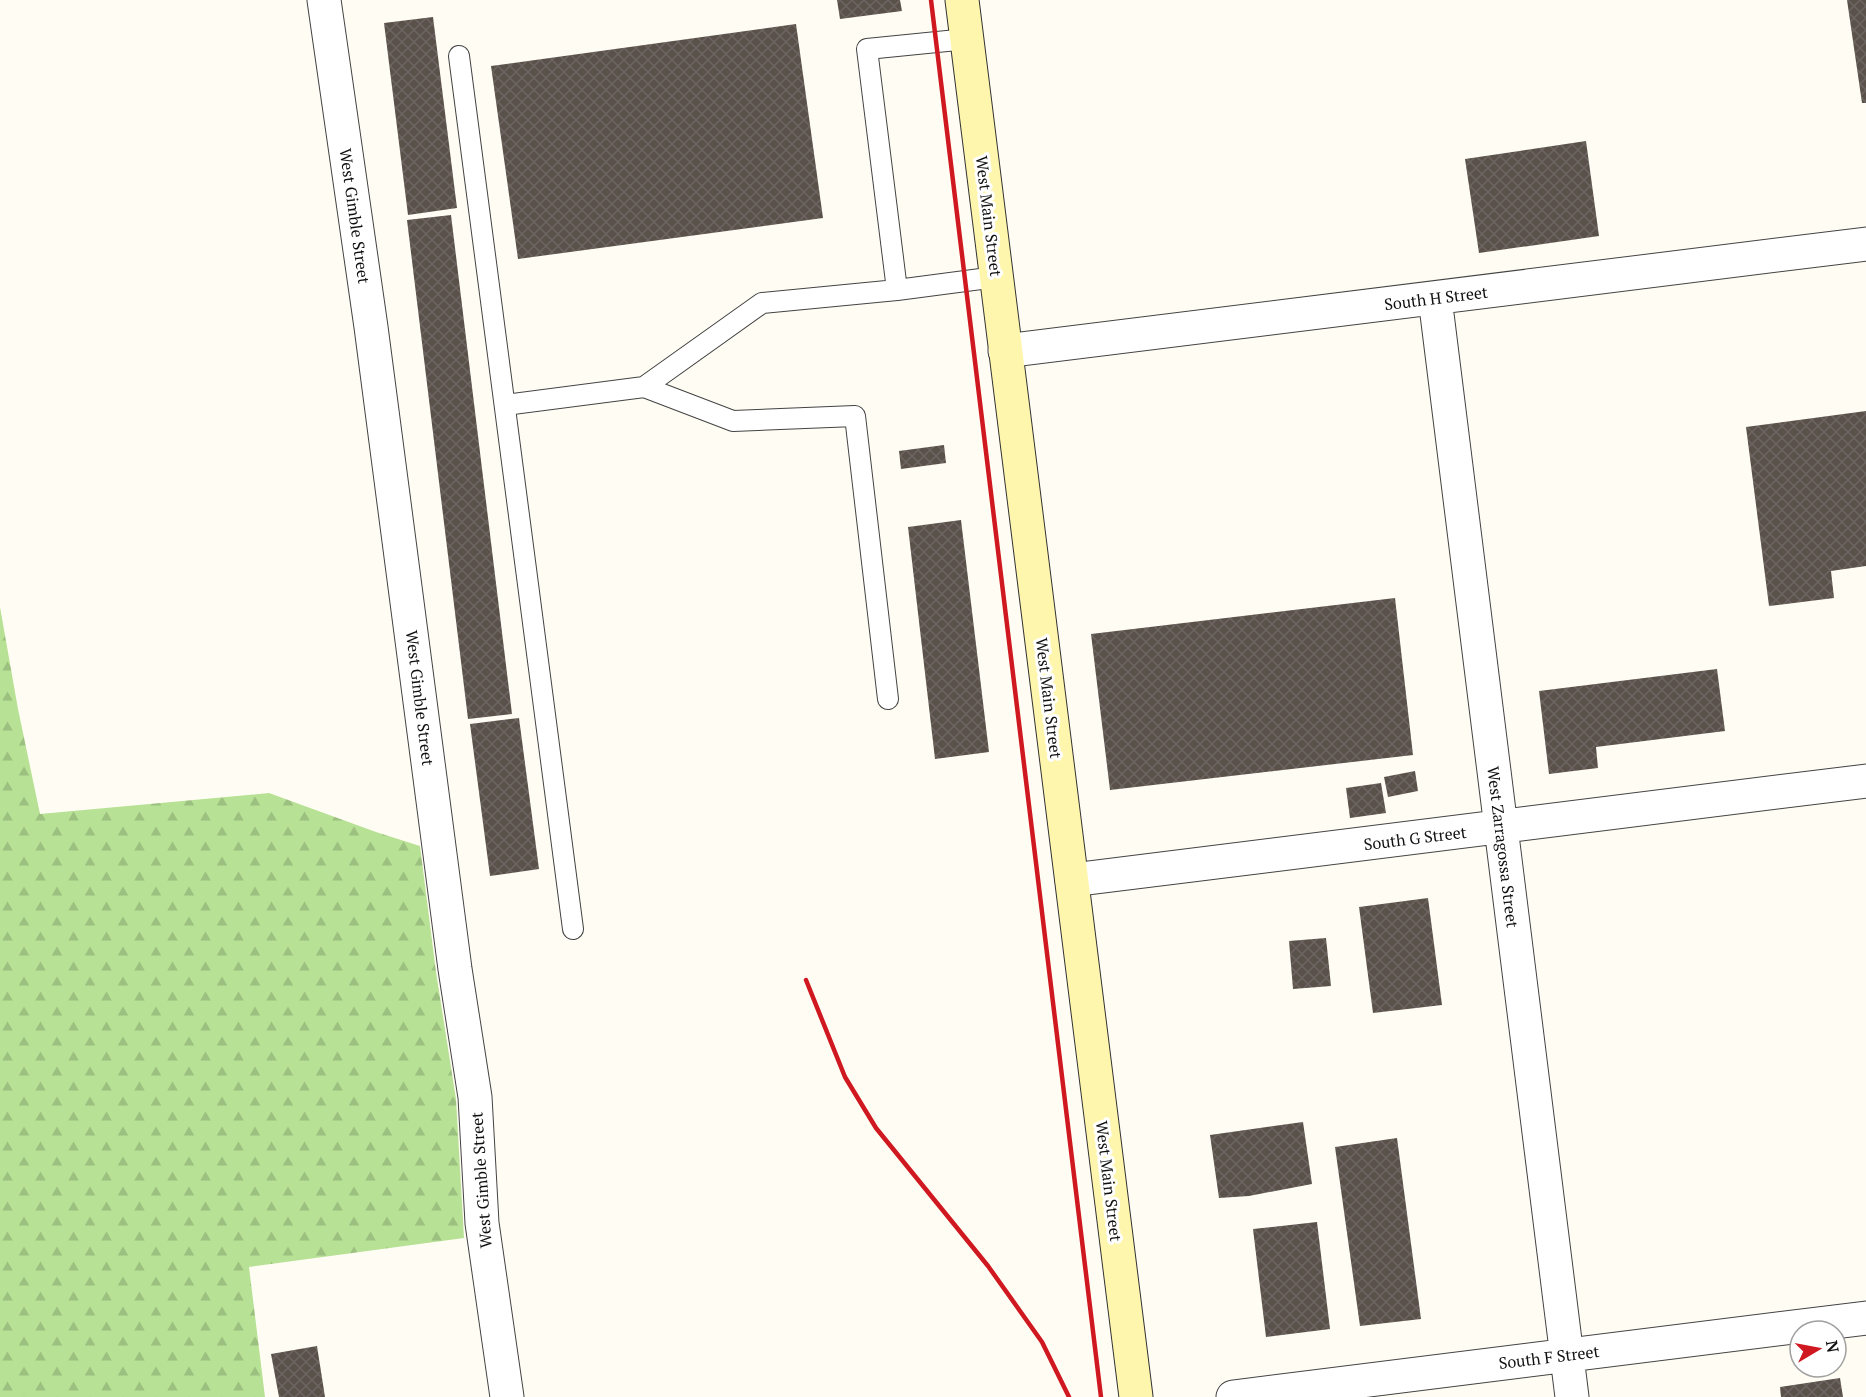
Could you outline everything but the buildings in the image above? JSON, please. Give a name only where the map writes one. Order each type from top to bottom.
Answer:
[{"type":"main road","name":"West Main Street","points":[[962,0],[1136,1397]]},
{"type":"street","name":"West Gimble Street","points":[[324,0],[371,327],[455,969],[475,1097],[482,1223],[507,1397]]},
{"type":"street","name":"South H Street","points":[[1005,351],[1866,244]]},
{"type":"street","name":"West Zarragossa Street","points":[[1435,298],[1572,1397]]},
{"type":"street","name":"South G Street","points":[[1072,880],[1866,781]]},
{"type":"street","name":"South F Street","points":[[1233,1397],[1866,1318]]},
{"type":"lane","points":[[897,290],[867,49],[967,39]]},
{"type":"lane","points":[[459,56],[573,929]]},
{"type":"lane","points":[[505,405],[644,387],[762,303],[897,290],[996,277]]},
{"type":"lane","points":[[644,387],[733,421],[855,416],[888,699]]},
{"type":"green space","points":[[0,607],[40,814],[269,793],[420,846],[436,972],[456,1099],[464,1238],[249,1267],[265,1397],[0,1397]]},
{"type":"railway","points":[[931,0],[1101,1397]]},
{"type":"railway","points":[[806,980],[845,1077],[876,1128],[988,1266],[1042,1342],[1069,1397]]}]
